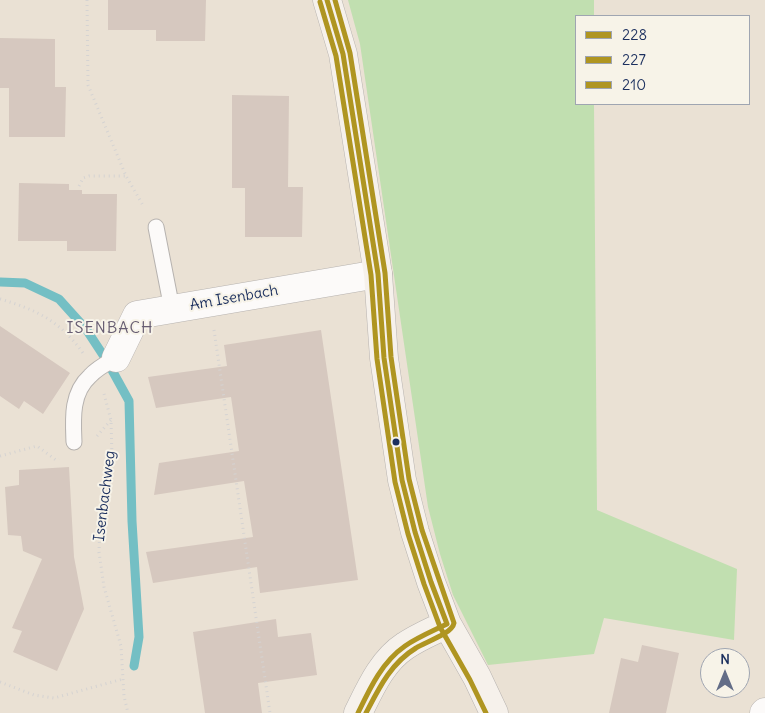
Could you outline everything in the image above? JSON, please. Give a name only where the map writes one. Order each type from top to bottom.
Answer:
[{"type":"main road","points":[[327,0],[342,54],[378,274],[384,358],[402,480],[426,565],[447,624],[477,677],[494,713]]},
{"type":"main road","points":[[358,713],[373,682],[404,646],[447,624]]},
{"type":"street","name":"Am Isenbach","points":[[105,364],[137,315],[378,274]]},
{"type":"lane","points":[[156,227],[172,309]]},
{"type":"lane","points":[[74,442],[72,417],[77,394],[89,376],[105,364]]},
{"type":"path","points":[[87,0],[88,85],[126,176],[156,227]]},
{"type":"path","points":[[79,186],[83,178],[89,176],[126,176]]},
{"type":"path","name":"Isenbachweg","points":[[0,299],[30,308],[54,322],[105,364],[101,384],[111,420],[112,457],[100,522],[99,552],[104,587],[121,646],[128,713]]},
{"type":"path","points":[[214,324],[270,713]]},
{"type":"path","points":[[0,682],[34,695],[54,698],[123,679]]},
{"type":"green space","points":[[348,0],[594,0],[594,15],[575,15],[575,105],[594,105],[597,510],[737,569],[734,640],[604,618],[594,654],[488,665],[453,595],[428,507],[360,44]]},
{"type":"building","points":[[108,0],[206,0],[205,41],[156,41],[156,30],[108,30]]},
{"type":"building","points":[[0,38],[55,39],[55,87],[66,87],[65,137],[9,137],[9,88],[0,88]]},
{"type":"building","points":[[232,95],[289,96],[288,187],[303,187],[302,237],[245,237],[245,188],[232,188]]},
{"type":"building","points":[[19,183],[69,184],[69,190],[82,190],[82,194],[117,194],[116,251],[67,251],[67,241],[18,241]]},
{"type":"building","points":[[0,326],[70,373],[43,414],[24,401],[19,409],[0,396]]},
{"type":"building","points":[[321,330],[358,580],[260,593],[257,567],[153,583],[146,552],[253,537],[244,481],[154,495],[159,463],[239,451],[231,397],[156,408],[148,377],[227,366],[224,345]]},
{"type":"building","points":[[69,467],[74,557],[84,609],[57,671],[13,652],[22,631],[12,628],[42,559],[23,551],[21,536],[8,535],[5,487],[19,485],[19,470]]},
{"type":"building","points":[[276,619],[278,637],[311,633],[317,675],[258,683],[262,713],[205,713],[193,632]]},
{"type":"building","points":[[642,645],[679,653],[666,713],[609,713],[621,658],[638,662]]},
{"type":"waterway","name":"ISENBACH","points":[[0,282],[25,283],[59,299],[86,329],[107,361],[129,401],[132,521],[139,637],[134,666]]},
{"type":"transit line","name":"228","points":[[327,0],[343,54],[378,274],[384,358],[402,480],[415,532],[447,624]]},
{"type":"transit line","name":"210","points":[[335,0],[350,53],[385,273],[391,357],[409,479],[422,530],[454,623],[448,631],[416,648],[399,661],[376,694],[366,713]]},
{"type":"transit line","name":"227","points":[[320,2],[336,56],[371,275],[377,359],[395,482],[408,534],[440,627],[486,713]]},
{"type":"transit line","name":"228","points":[[358,713],[377,676],[397,652],[415,640],[447,624]]},
{"type":"district","name":"ISENBACH","points":[[110,328]]}]
